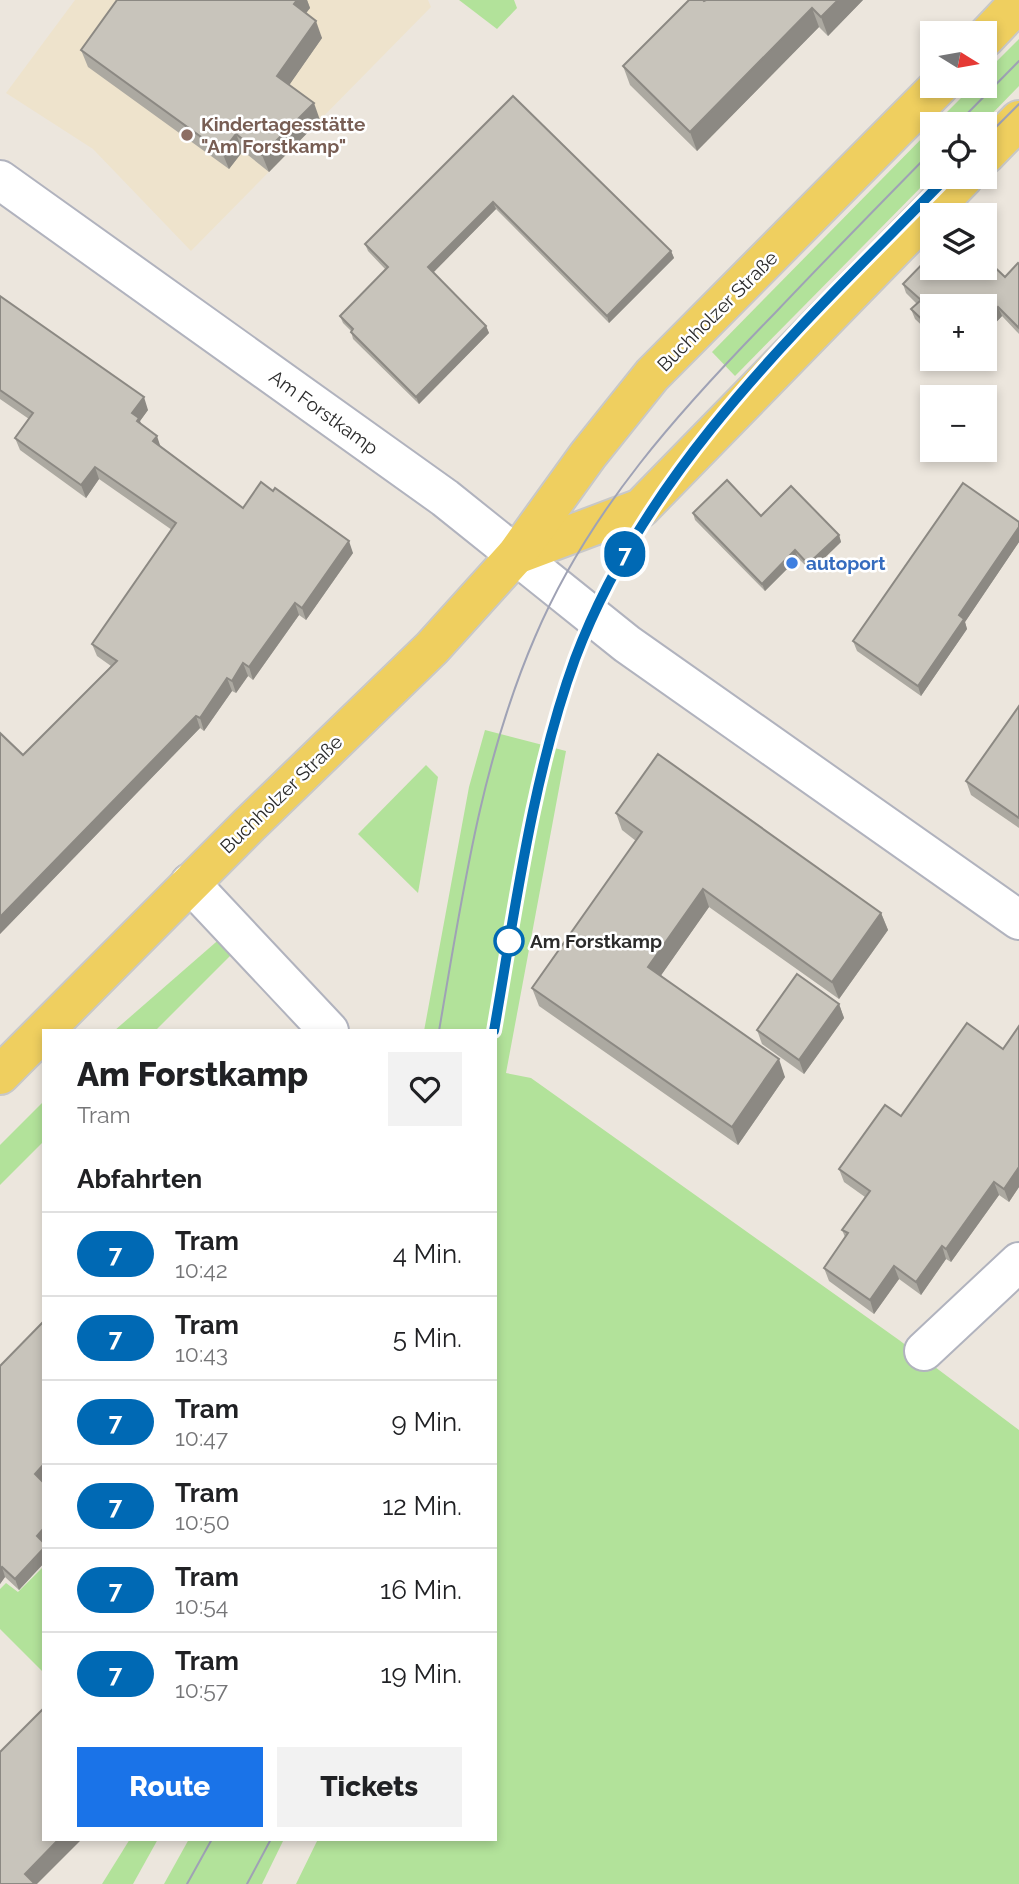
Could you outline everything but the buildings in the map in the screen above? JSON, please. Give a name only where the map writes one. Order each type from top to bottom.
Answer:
[{"type":"main road","points":[[998,24],[1019,2]]},
{"type":"main road","name":"Buchholzer Straße","points":[[46,1029],[190,883],[432,648],[516,555],[588,455],[652,375],[927,98]]},
{"type":"main road","points":[[997,143],[1019,120]]},
{"type":"main road","name":"Buchholzer Straße","points":[[516,555],[641,508],[952,189]]},
{"type":"main road","name":"Buchholzer Straße","points":[[0,1075],[42,1033]]},
{"type":"street","name":"Am Forstkamp","points":[[0,180],[445,498],[627,644],[1019,920]]},
{"type":"street","points":[[190,883],[327,1029]]},
{"type":"street","points":[[924,1351],[1019,1262]]},
{"type":"shaded area","name":"Kindertagesstätte \"Am Forstkamp\"","points":[[75,0],[428,0],[431,7],[191,251],[93,149],[6,93]]},
{"type":"green space","points":[[459,0],[514,0],[517,8],[497,29]]},
{"type":"green space","points":[[1019,39],[1019,86],[994,112],[947,112],[961,98],[998,98],[998,60]]},
{"type":"green space","points":[[920,140],[920,188],[735,376],[712,352]]},
{"type":"green space","points":[[485,730],[566,751],[506,1073],[531,1078],[899,1340],[1019,1430],[1019,1884],[296,1884],[317,1841],[497,1841],[497,1029],[424,1029],[469,787]]},
{"type":"green space","points":[[426,765],[438,777],[418,893],[358,834]]},
{"type":"green space","points":[[223,936],[236,950],[157,1029],[116,1029]]},
{"type":"green space","points":[[42,1103],[42,1143],[0,1185],[0,1145]]},
{"type":"green space","points":[[42,1568],[42,1671],[0,1629],[0,1589],[6,1583],[18,1592]]},
{"type":"green space","points":[[129,1841],[157,1841],[133,1884],[102,1884]]},
{"type":"green space","points":[[188,1841],[283,1841],[262,1884],[164,1884]]},
{"type":"tram line","points":[[969,112],[1019,61]]},
{"type":"tram line","points":[[997,126],[1019,104]]},
{"type":"tram line","points":[[439,1029],[475,831],[500,732],[516,684],[557,591],[610,504],[672,425],[740,350],[920,163]]},
{"type":"tram line","name":"7","points":[[494,1029],[548,746],[575,659],[608,583],[647,515],[679,467],[719,416],[935,189]]},
{"type":"tram line","points":[[494,1029],[517,890],[547,748],[575,659],[606,588],[644,522],[687,459],[735,399],[786,341],[936,189]]},
{"type":"tram line","points":[[187,1884],[211,1841]]},
{"type":"tram line","points":[[247,1884],[270,1841]]},
{"type":"place","name":"Kindertagesstätte \"Am Forstkamp\"","points":[[187,135]]},
{"type":"place","name":"autoport","points":[[792,563]]},
{"type":"place","name":"Am Forstkamp","points":[[509,941]]}]
